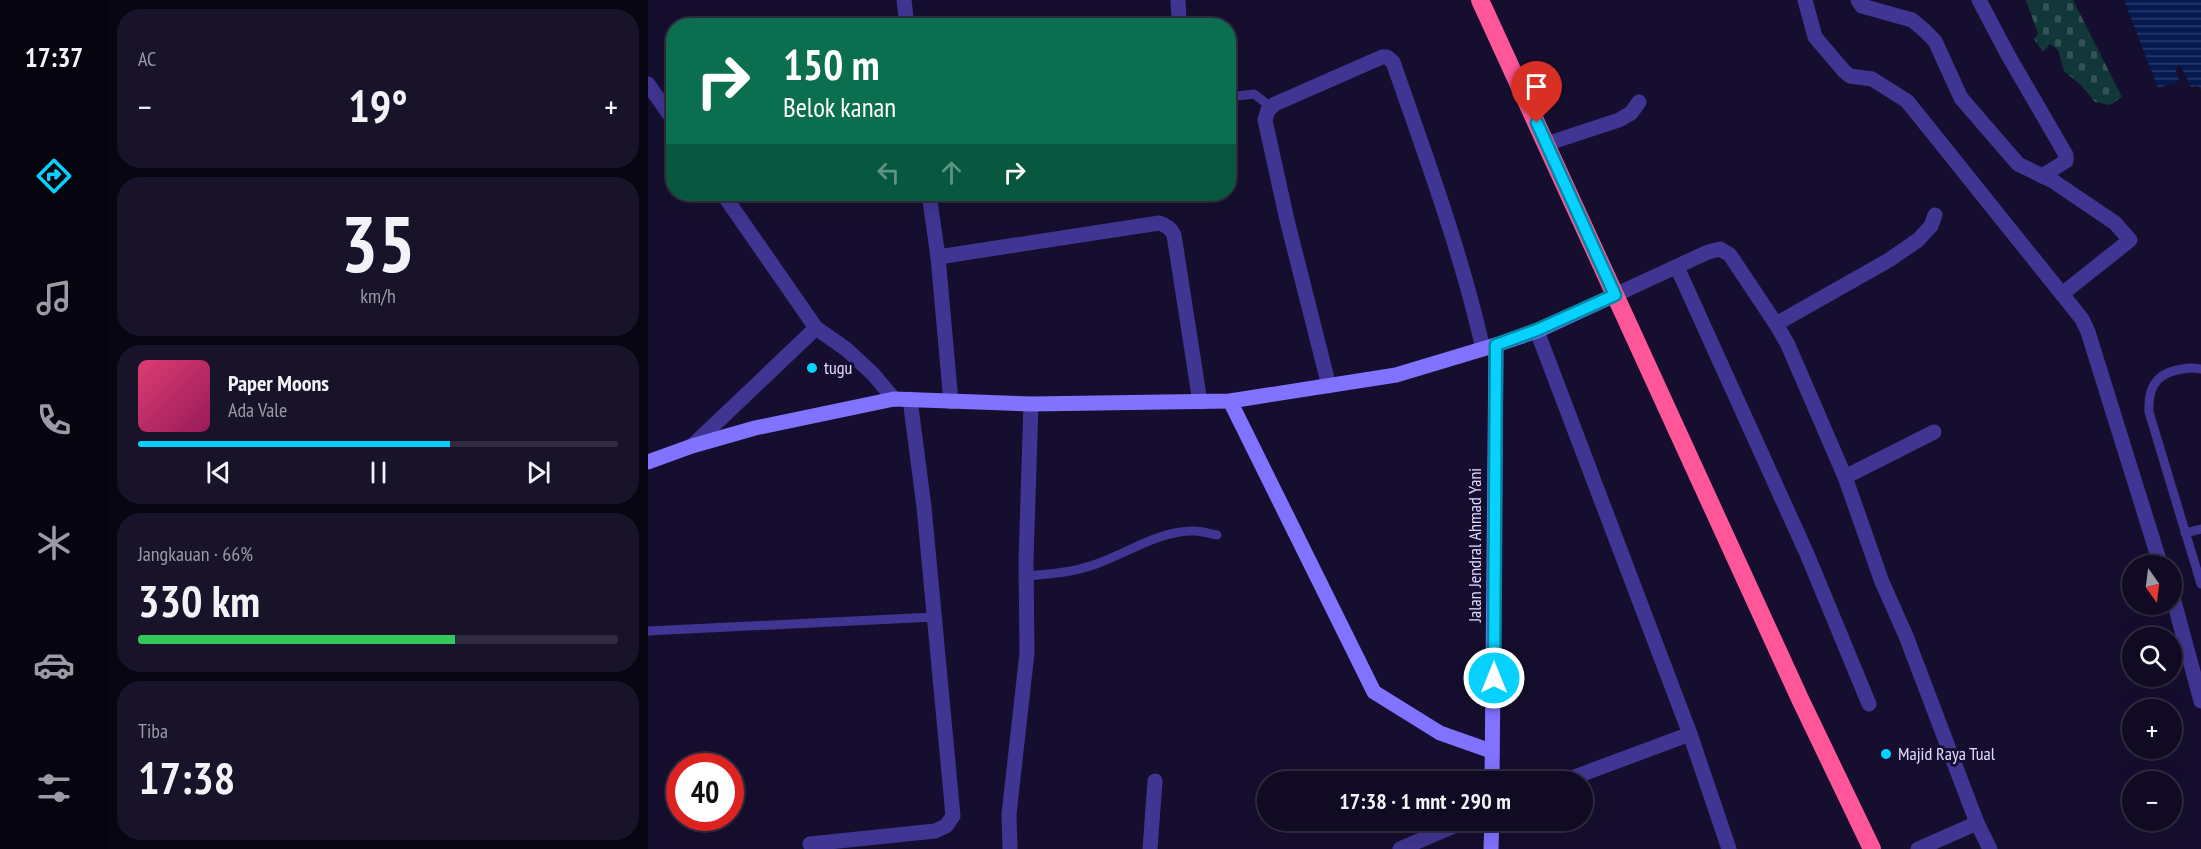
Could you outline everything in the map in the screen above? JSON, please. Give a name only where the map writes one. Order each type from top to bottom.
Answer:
[{"type":"highway","points":[[1480,0],[1795,689],[1872,849]]},
{"type":"street","points":[[904,0],[906,18]]},
{"type":"street","points":[[1178,0],[1179,18]]},
{"type":"street","points":[[1805,0],[1815,36],[1829,55],[1850,76],[1872,79],[1907,101],[2082,319],[2158,555]]},
{"type":"street","points":[[1858,0],[1862,6],[1912,20],[1924,30],[1935,41],[1956,89],[1968,107],[2018,164],[2042,176],[2115,223],[2130,240],[2062,294]]},
{"type":"street","points":[[1979,0],[2007,56],[2066,155],[2066,161],[2042,176]]},
{"type":"street","points":[[1329,386],[1287,220],[1265,120],[1271,107],[1382,57],[1390,59],[1427,160],[1490,347]]},
{"type":"street","points":[[648,84],[666,110]]},
{"type":"street","points":[[1546,144],[1625,117],[1639,102]]},
{"type":"street","points":[[728,201],[816,328],[846,349],[873,374],[894,399]]},
{"type":"street","points":[[930,201],[938,257],[951,402]]},
{"type":"street","points":[[1776,324],[1889,260],[1918,240],[1931,226],[1935,215]]},
{"type":"street","points":[[938,257],[1164,224],[1171,229],[1174,235],[1200,402]]},
{"type":"street","points":[[648,462],[692,446],[806,416],[894,399],[1031,404],[1230,401],[1396,375],[1490,347],[1537,330],[1714,250],[1725,251],[1730,255],[1788,345],[1845,477],[1882,582],[1906,636],[1977,823],[1990,849]]},
{"type":"street","points":[[1677,267],[1802,543],[1869,704]]},
{"type":"street","points":[[692,446],[816,328]]},
{"type":"street","points":[[1537,330],[1690,734],[1729,849]]},
{"type":"street","name":"Jalan Jendral Ahmad Yani","points":[[1490,347],[1494,726],[1492,771]]},
{"type":"street","points":[[810,844],[935,831],[946,826],[953,816],[924,507],[910,399]]},
{"type":"street","points":[[1230,401],[1374,692],[1440,733],[1491,751]]},
{"type":"street","points":[[1010,849],[1009,814],[1028,653],[1026,576],[1031,404]]},
{"type":"street","points":[[1845,477],[1934,432]]},
{"type":"street","points":[[2178,615],[2201,701]]},
{"type":"street","points":[[1591,771],[1690,734]]},
{"type":"street","points":[[1150,849],[1155,781]]},
{"type":"street","points":[[1918,849],[1977,823]]},
{"type":"street","points":[[1400,849],[1442,831]]},
{"type":"street","points":[[1491,849],[1492,831]]},
{"type":"lane","points":[[1236,96],[1254,94],[1271,107]]},
{"type":"lane","points":[[2201,369],[2190,367],[2160,376],[2150,391],[2148,399],[2149,412],[2201,584]]},
{"type":"lane","points":[[2186,533],[2201,529]]},
{"type":"lane","points":[[1026,576],[1066,572],[1092,566],[1142,544],[1181,532],[1195,531],[1217,535]]},
{"type":"lane","points":[[648,631],[934,617]]},
{"type":"green space","points":[[2026,0],[2073,0],[2122,97],[2110,105],[2095,102],[2082,86],[2064,71],[2058,50],[2050,44],[2043,52],[2034,39],[2038,34]]},
{"type":"water","points":[[2124,0],[2201,0],[2201,91],[2199,86],[2191,87],[2180,65],[2175,67],[2179,81],[2158,88]]},
{"type":"place","name":"tugu","points":[[812,368]]},
{"type":"place","name":"Majid Raya Tual","points":[[1886,754]]},
{"type":"route","points":[[1494,678],[1496,345],[1537,330],[1615,295],[1537,123]]}]
